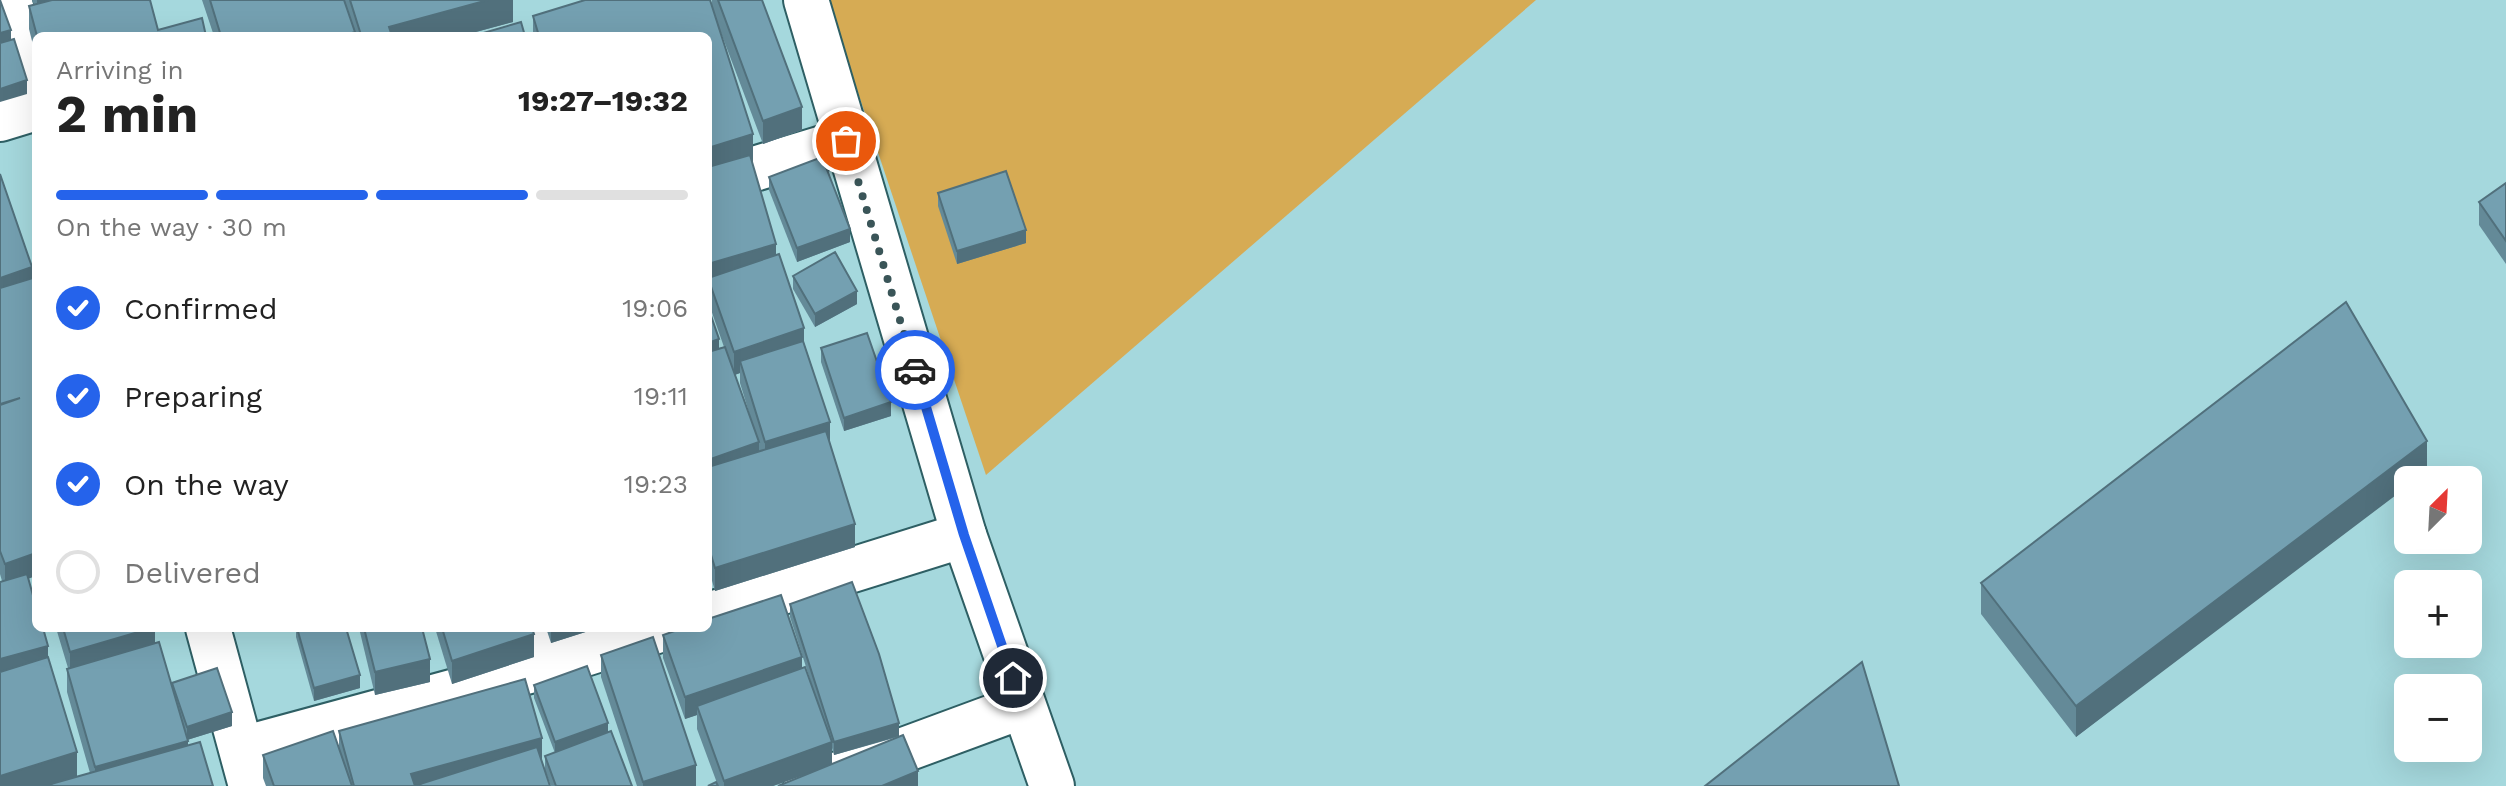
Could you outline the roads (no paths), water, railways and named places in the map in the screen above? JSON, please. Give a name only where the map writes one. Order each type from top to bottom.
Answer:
[{"type":"street","points":[[9,0],[32,79]]},
{"type":"street","points":[[806,0],[964,535],[1052,786]]},
{"type":"street","points":[[0,119],[32,109]]},
{"type":"street","points":[[712,182],[846,141]]},
{"type":"street","points":[[712,606],[964,535]]},
{"type":"street","points":[[209,632],[246,768],[539,647],[639,632]]},
{"type":"street","points":[[806,786],[1023,706]]}]
